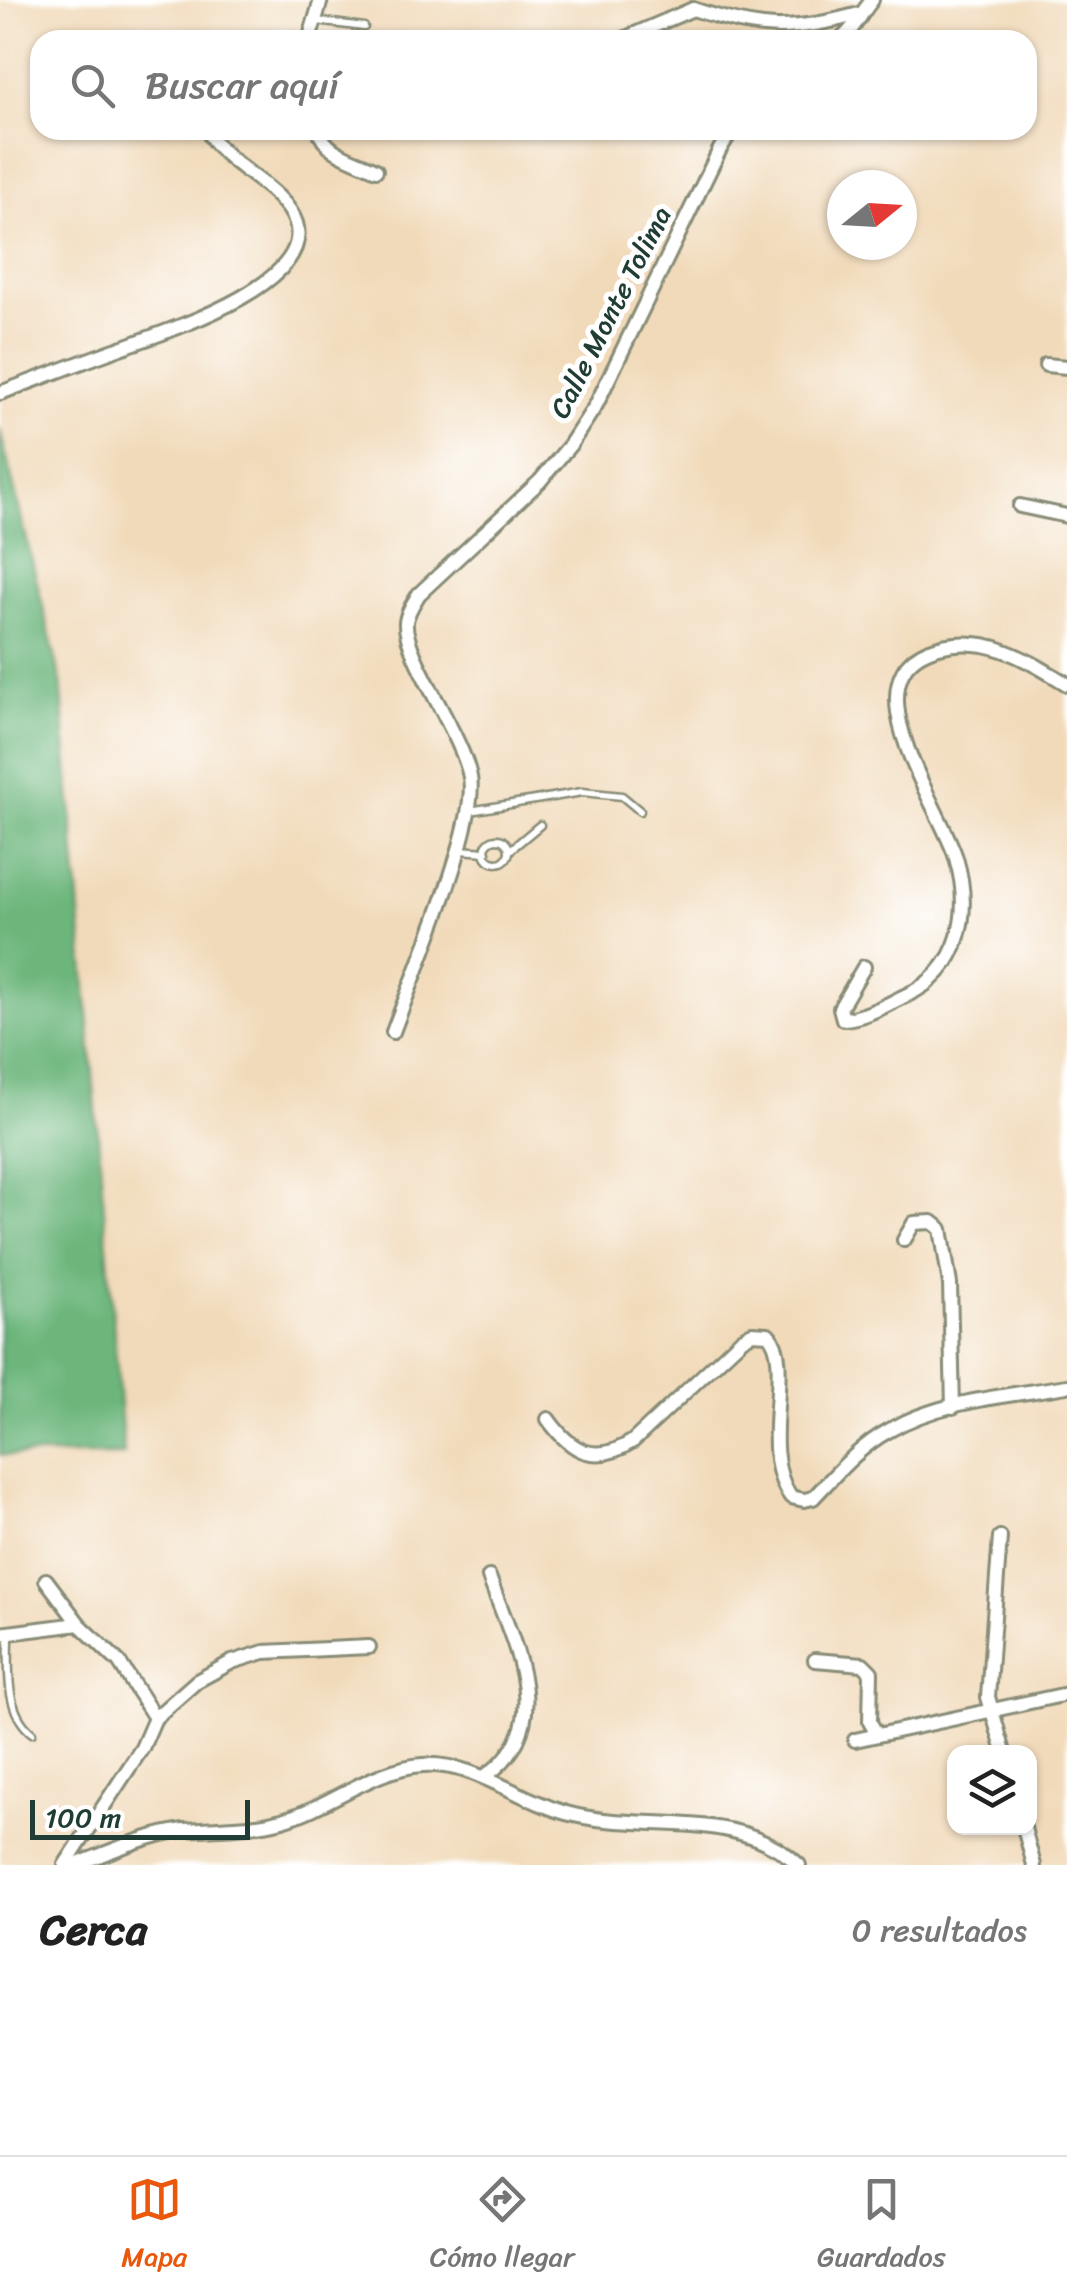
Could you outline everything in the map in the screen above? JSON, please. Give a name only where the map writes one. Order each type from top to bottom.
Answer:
[{"type":"street","points":[[313,30],[322,0]]},
{"type":"street","points":[[851,30],[872,0]]},
{"type":"street","points":[[641,30],[691,5],[743,26],[816,26],[859,14]]},
{"type":"street","points":[[0,393],[214,312],[268,281],[280,269],[297,242],[294,218],[212,140]]},
{"type":"street","points":[[322,140],[326,147],[376,170]]},
{"type":"street","name":"Calle Monte Tolima","points":[[394,1032],[458,850],[470,811],[472,788],[464,752],[411,646],[406,620],[419,594],[540,481],[570,445],[596,405],[725,140]]},
{"type":"street","points":[[1046,365],[1067,367]]},
{"type":"street","points":[[1020,506],[1067,516]]},
{"type":"street","points":[[864,967],[840,1008],[843,1019],[876,1009],[938,976],[953,955],[963,921],[956,858],[907,750],[898,704],[903,668],[912,657],[926,650],[972,643],[1021,656],[1067,684]]},
{"type":"street","points":[[904,1240],[914,1223],[932,1222],[941,1228],[950,1284],[952,1406]]},
{"type":"street","points":[[548,1419],[574,1448],[612,1453],[633,1441],[731,1347],[752,1333],[762,1332],[772,1336],[778,1347],[778,1475],[791,1497],[804,1500],[813,1498],[850,1460],[887,1431],[952,1406],[1067,1386]]},
{"type":"street","points":[[1000,1537],[988,1697],[1002,1745]]},
{"type":"street","points":[[484,1777],[505,1761],[518,1740],[527,1694],[489,1577]]},
{"type":"street","points":[[46,1580],[79,1624],[118,1662],[155,1718]]},
{"type":"street","points":[[4,1634],[79,1624]]},
{"type":"street","points":[[65,1865],[135,1758],[155,1718],[197,1681],[246,1656],[369,1646]]},
{"type":"street","points":[[814,1660],[863,1664],[871,1672],[870,1722],[876,1736]]},
{"type":"street","points":[[856,1740],[1067,1694]]},
{"type":"street","points":[[75,1865],[159,1835],[282,1820],[392,1770],[441,1766],[484,1777],[566,1813],[712,1827],[746,1834],[770,1843],[799,1865]]},
{"type":"street","points":[[1026,1835],[1034,1865]]},
{"type":"lane","points":[[317,21],[364,27]]},
{"type":"lane","points":[[470,811],[582,792],[622,796],[640,811]]},
{"type":"lane","points":[[458,850],[486,852],[495,863],[505,860],[509,851],[540,825]]},
{"type":"lane","points":[[486,852],[495,840],[504,842],[509,851]]},
{"type":"lane","points":[[4,1634],[13,1702],[20,1720],[32,1733]]},
{"type":"green space","points":[[0,430],[61,681],[124,1455],[0,1455]]}]
